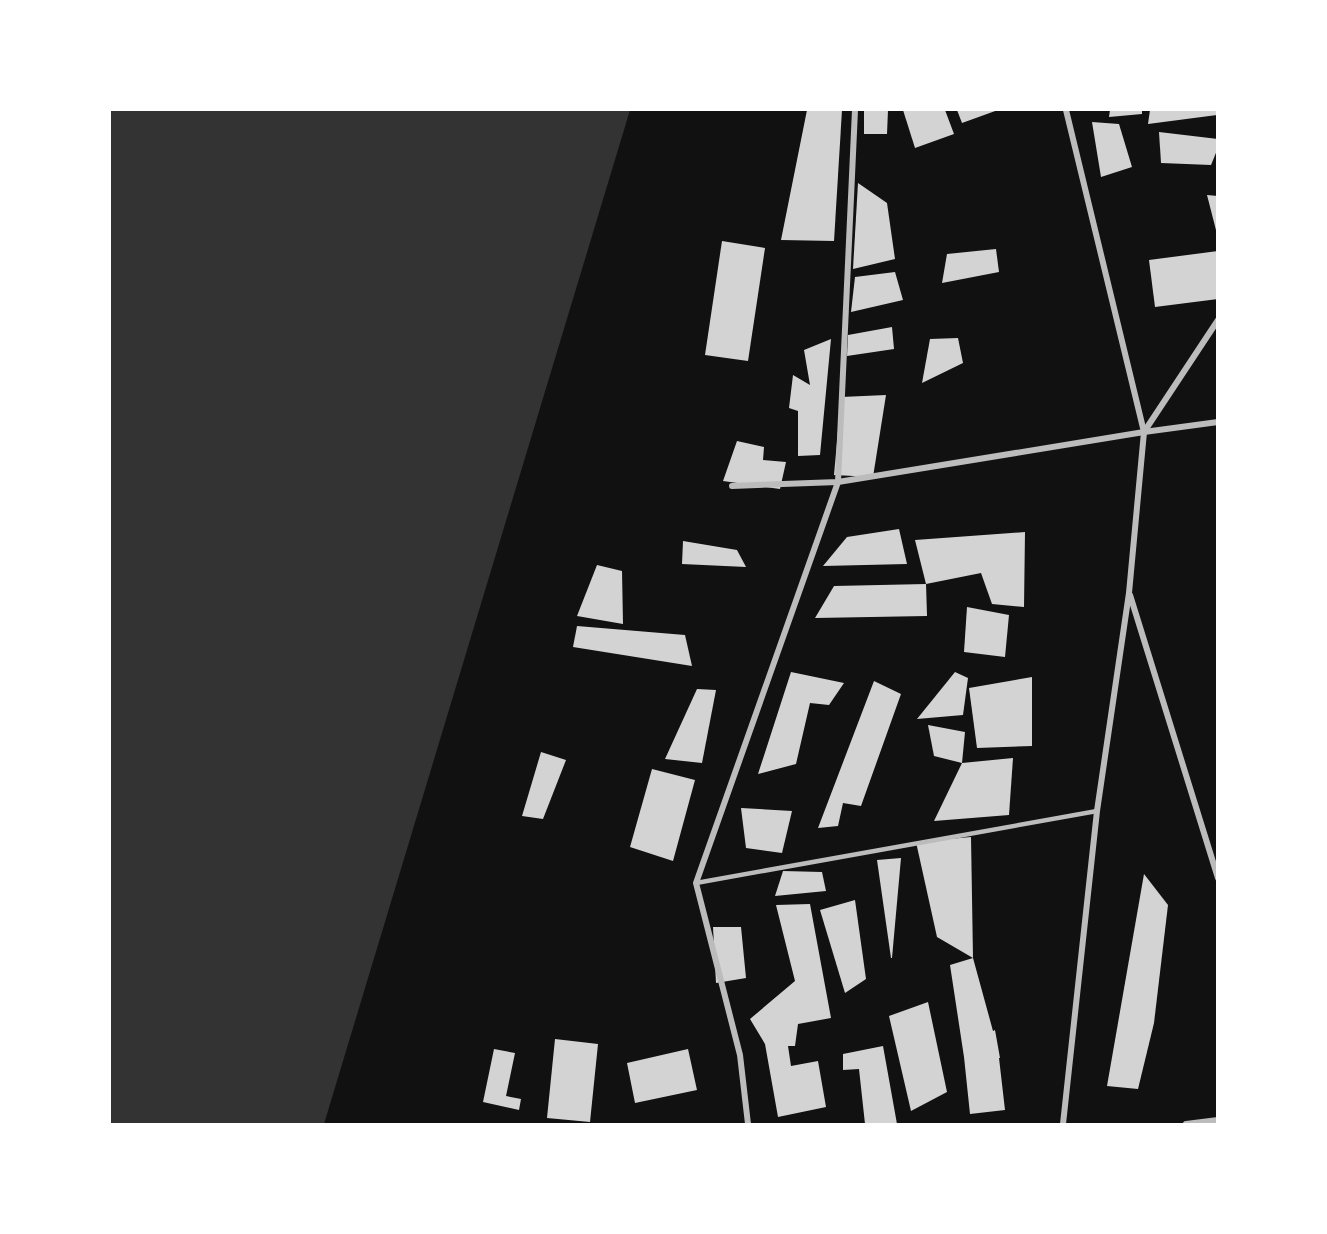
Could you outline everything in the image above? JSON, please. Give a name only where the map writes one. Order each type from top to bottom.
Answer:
[{"type":"street","points":[[748,1125],[740,1055],[696,884],[838,482],[855,110]]},
{"type":"street","points":[[1063,1125],[1097,811],[1129,593],[1144,432],[1066,110]]},
{"type":"street","points":[[1144,432],[1218,320]]},
{"type":"street","points":[[732,486],[838,482],[1218,422]]},
{"type":"street","points":[[1129,593],[1218,878]]},
{"type":"street","points":[[1186,1125],[1218,1120]]},
{"type":"lane","points":[[696,884],[1097,811]]},
{"type":"shaded area","points":[[110,110],[630,110],[324,1124],[110,1124]]},
{"type":"building","points":[[807,110],[842,110],[834,241],[781,240]]},
{"type":"building","points":[[864,110],[888,110],[887,134],[864,134]]},
{"type":"building","points":[[903,110],[945,110],[954,134],[915,148]]},
{"type":"building","points":[[957,110],[998,110],[962,123]]},
{"type":"building","points":[[1110,110],[1142,110],[1142,114],[1109,117]]},
{"type":"building","points":[[1150,110],[1216,110],[1217,115],[1148,124]]},
{"type":"building","points":[[1092,122],[1119,124],[1132,167],[1101,177]]},
{"type":"building","points":[[1159,132],[1218,139],[1218,148],[1211,165],[1161,163]]},
{"type":"building","points":[[858,183],[887,203],[895,259],[853,269]]},
{"type":"building","points":[[1207,195],[1218,196],[1218,234],[1217,234]]},
{"type":"building","points":[[722,241],[765,248],[748,361],[705,355]]},
{"type":"building","points":[[996,249],[999,272],[942,283],[947,254]]},
{"type":"building","points":[[1218,251],[1218,299],[1155,307],[1149,260]]},
{"type":"building","points":[[895,272],[903,300],[851,312],[855,277]]},
{"type":"building","points":[[892,327],[894,349],[847,356],[848,335]]},
{"type":"building","points":[[958,338],[963,363],[922,383],[930,339]]},
{"type":"building","points":[[831,339],[820,455],[798,456],[798,411],[789,408],[793,375],[810,385],[804,350]]},
{"type":"building","points":[[886,395],[873,477],[834,475],[841,397]]},
{"type":"building","points":[[737,441],[764,447],[763,460],[786,462],[780,489],[723,481]]},
{"type":"building","points":[[899,529],[907,564],[823,566],[847,537]]},
{"type":"building","points":[[1025,532],[1024,607],[992,604],[981,573],[926,584],[915,540]]},
{"type":"building","points":[[683,541],[737,550],[746,567],[682,564]]},
{"type":"building","points":[[597,565],[622,571],[623,624],[577,616]]},
{"type":"building","points":[[926,584],[927,616],[815,618],[834,586]]},
{"type":"building","points":[[967,607],[1009,615],[1005,657],[964,652]]},
{"type":"building","points":[[577,626],[685,635],[692,666],[573,647]]},
{"type":"building","points":[[791,672],[844,683],[829,705],[810,703],[796,764],[758,774]]},
{"type":"building","points":[[955,672],[968,678],[963,715],[917,719]]},
{"type":"building","points":[[1032,677],[1032,746],[977,748],[969,688]]},
{"type":"building","points":[[874,681],[901,694],[861,806],[843,803],[838,826],[818,828]]},
{"type":"building","points":[[697,689],[716,690],[702,763],[665,759]]},
{"type":"building","points":[[928,725],[965,732],[962,763],[934,756]]},
{"type":"building","points":[[541,752],[566,760],[543,819],[522,816]]},
{"type":"building","points":[[1013,758],[1009,815],[934,821],[962,763]]},
{"type":"building","points":[[652,769],[695,780],[673,861],[630,847]]},
{"type":"building","points":[[741,808],[792,811],[782,853],[746,848]]},
{"type":"building","points":[[971,837],[973,958],[937,937],[916,842]]},
{"type":"building","points":[[901,858],[892,958],[891,958],[877,860]]},
{"type":"building","points":[[783,871],[822,872],[826,891],[775,896]]},
{"type":"building","points":[[1144,874],[1168,905],[1154,1023],[1138,1089],[1107,1086]]},
{"type":"building","points":[[855,900],[866,979],[845,993],[820,910]]},
{"type":"building","points":[[810,904],[831,1018],[798,1024],[795,1046],[788,1046],[791,1066],[818,1061],[826,1107],[778,1117],[765,1044],[750,1019],[795,981],[776,905]]},
{"type":"building","points":[[713,927],[741,927],[746,978],[716,983]]},
{"type":"building","points":[[973,958],[993,1031],[995,1030],[1005,1110],[970,1114],[950,965]]},
{"type":"building","points":[[928,1002],[947,1092],[911,1111],[889,1016]]},
{"type":"building","points":[[555,1039],[598,1044],[590,1122],[547,1118]]},
{"type":"building","points":[[883,1046],[897,1124],[865,1124],[859,1069],[843,1070],[843,1054]]},
{"type":"building","points":[[494,1049],[515,1053],[506,1096],[521,1099],[519,1110],[483,1102]]},
{"type":"building","points":[[688,1049],[697,1090],[635,1103],[627,1063]]}]
